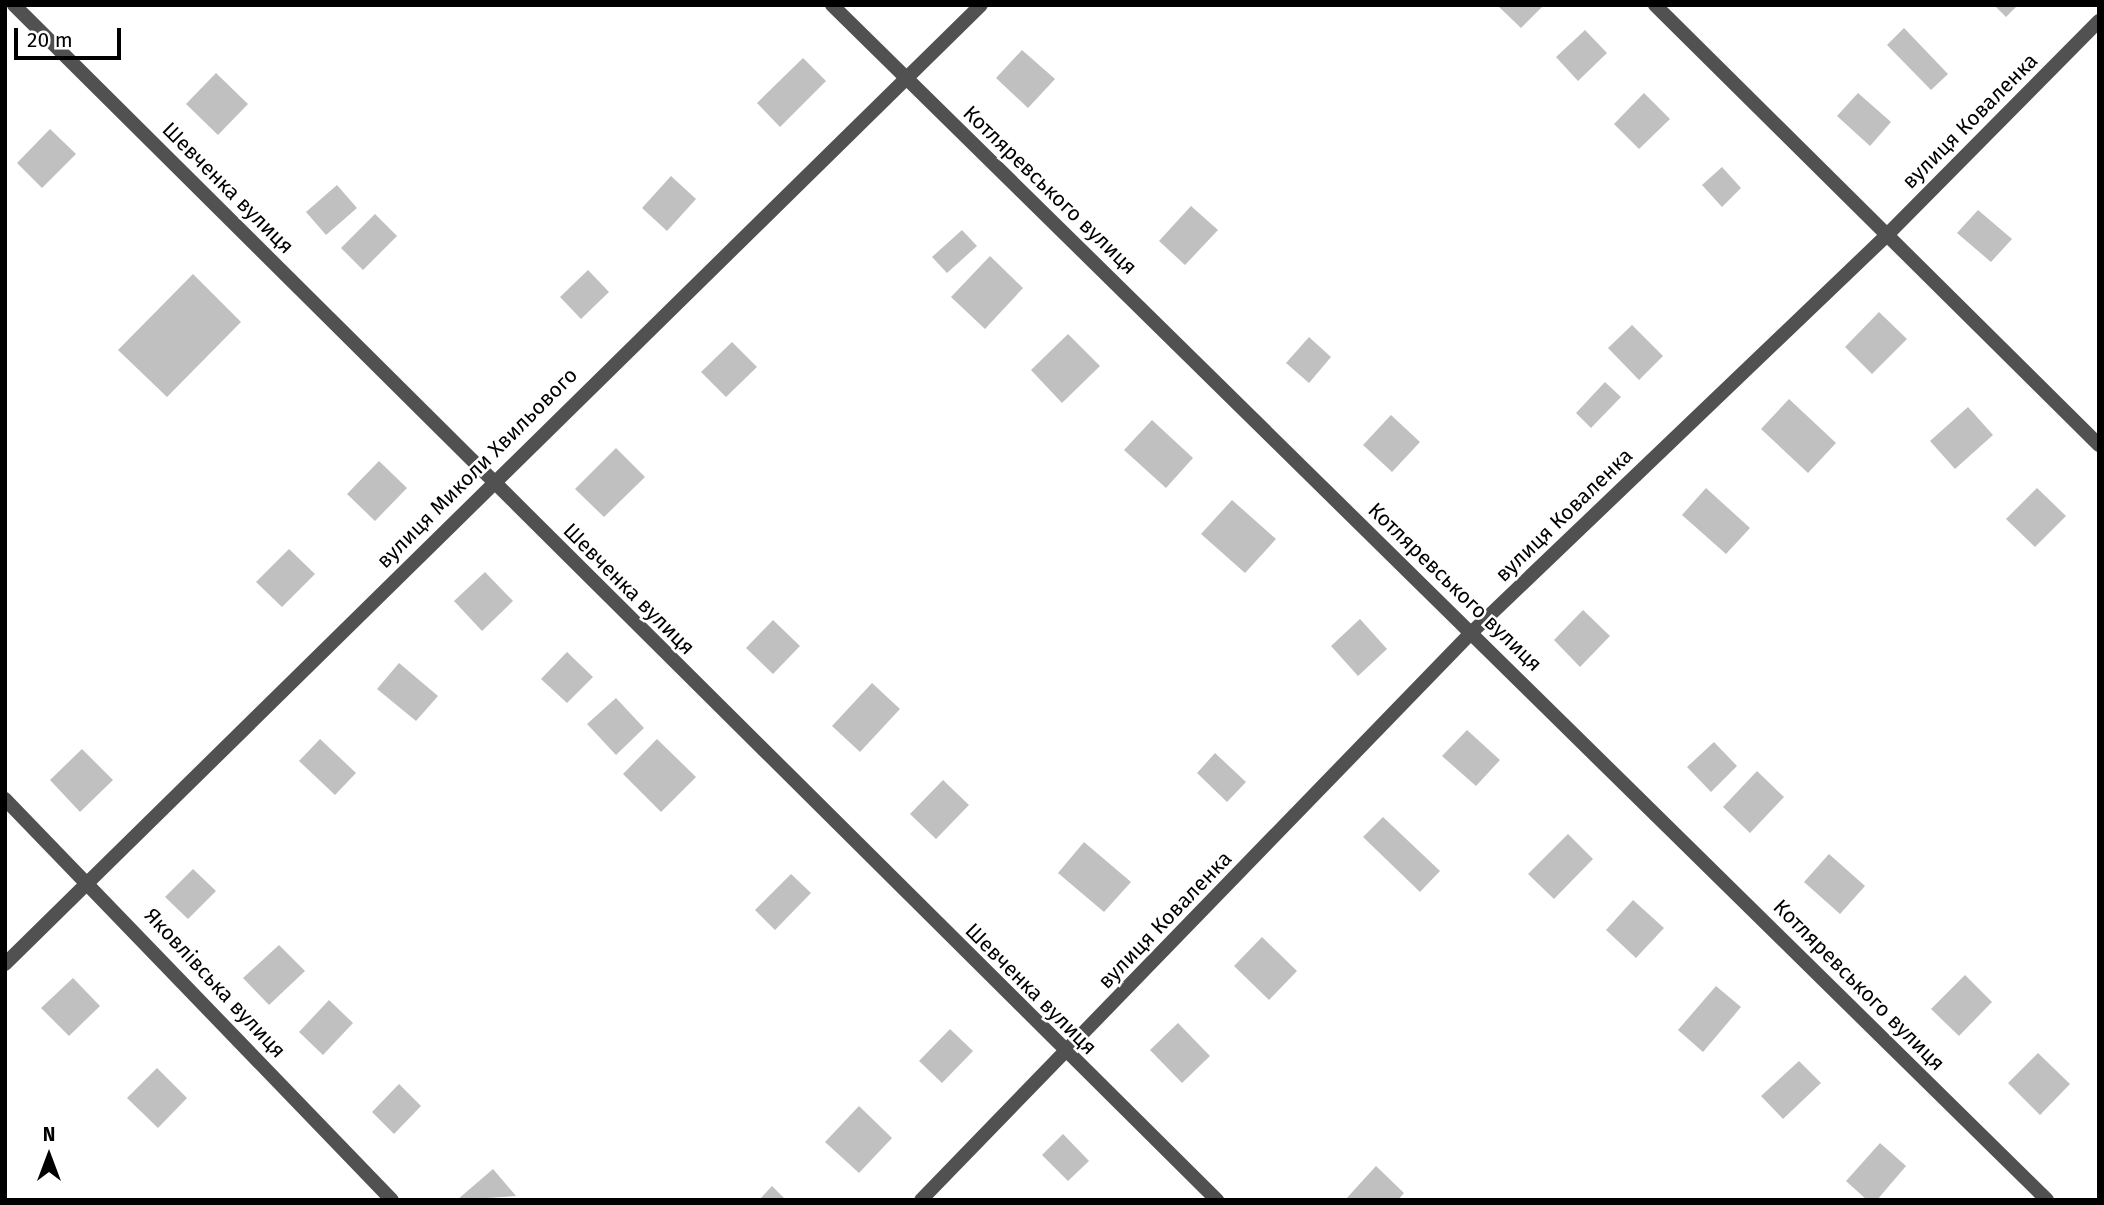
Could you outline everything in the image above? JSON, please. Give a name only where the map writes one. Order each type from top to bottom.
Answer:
[{"type":"street","name":"Шевченка вулиця","points":[[14,5],[1066,1053],[1217,1200]]},
{"type":"street","name":"Котляревського вулиця","points":[[832,5],[2048,1200]]},
{"type":"street","name":"вулиця Миколи Хвильового","points":[[5,964],[981,5]]},
{"type":"street","points":[[1655,5],[2099,446]]},
{"type":"street","name":"вулиця Коваленка","points":[[921,1200],[1471,633],[1887,235],[2099,21]]},
{"type":"street","name":"Яковлівська вулиця","points":[[5,799],[89,881],[392,1200]]},
{"type":"building","points":[[1497,5],[1544,5],[1521,28]]},
{"type":"building","points":[[1994,5],[2018,5],[2006,17]]},
{"type":"building","points":[[1904,28],[1948,74],[1931,90],[1887,45]]},
{"type":"building","points":[[1585,30],[1607,53],[1578,81],[1556,57]]},
{"type":"building","points":[[1022,50],[1055,79],[1028,108],[996,78]]},
{"type":"building","points":[[803,58],[826,81],[780,127],[757,103]]},
{"type":"building","points":[[216,73],[248,104],[218,135],[186,104]]},
{"type":"building","points":[[1644,93],[1670,119],[1639,149],[1614,124]]},
{"type":"building","points":[[1858,93],[1891,122],[1870,146],[1837,116]]},
{"type":"building","points":[[50,129],[76,154],[42,188],[17,163]]},
{"type":"building","points":[[1722,167],[1741,188],[1722,207],[1702,185]]},
{"type":"building","points":[[671,176],[696,199],[667,231],[642,208]]},
{"type":"building","points":[[337,185],[357,208],[326,235],[306,212]]},
{"type":"building","points":[[1191,206],[1218,230],[1185,265],[1159,241]]},
{"type":"building","points":[[1978,210],[2012,239],[1991,262],[1957,233]]},
{"type":"building","points":[[375,214],[397,236],[363,270],[341,248]]},
{"type":"building","points":[[962,230],[977,246],[947,273],[932,257]]},
{"type":"building","points":[[990,256],[1023,288],[985,329],[951,297]]},
{"type":"building","points":[[588,270],[609,292],[581,319],[560,297]]},
{"type":"building","points":[[193,274],[241,322],[167,397],[118,350]]},
{"type":"building","points":[[1879,312],[1907,339],[1872,374],[1845,347]]},
{"type":"building","points":[[1632,325],[1663,356],[1639,380],[1608,348]]},
{"type":"building","points":[[1068,334],[1100,366],[1062,403],[1031,370]]},
{"type":"building","points":[[1309,337],[1331,357],[1309,383],[1286,363]]},
{"type":"building","points":[[732,342],[757,367],[726,397],[701,372]]},
{"type":"building","points":[[1605,382],[1621,397],[1591,428],[1576,413]]},
{"type":"building","points":[[1789,399],[1836,443],[1808,473],[1761,429]]},
{"type":"building","points":[[1968,407],[1993,435],[1955,469],[1930,441]]},
{"type":"building","points":[[1391,415],[1420,442],[1392,472],[1363,445]]},
{"type":"building","points":[[1152,420],[1193,458],[1166,488],[1124,450]]},
{"type":"building","points":[[616,448],[645,477],[604,517],[575,489]]},
{"type":"building","points":[[379,461],[407,488],[375,521],[347,494]]},
{"type":"building","points":[[1706,488],[1750,528],[1726,554],[1682,515]]},
{"type":"building","points":[[2037,488],[2066,516],[2035,547],[2006,519]]},
{"type":"building","points":[[1232,500],[1276,539],[1245,573],[1201,534]]},
{"type":"building","points":[[289,549],[315,574],[282,607],[256,582]]},
{"type":"building","points":[[485,572],[513,601],[482,631],[454,601]]},
{"type":"building","points":[[1583,610],[1610,636],[1580,667],[1554,640]]},
{"type":"building","points":[[1360,619],[1387,649],[1358,676],[1331,646]]},
{"type":"building","points":[[773,620],[800,646],[773,674],[746,648]]},
{"type":"building","points":[[567,652],[593,677],[567,703],[541,679]]},
{"type":"building","points":[[399,663],[438,696],[416,721],[377,689]]},
{"type":"building","points":[[872,683],[900,709],[860,752],[832,726]]},
{"type":"building","points":[[616,698],[644,728],[616,755],[587,724]]},
{"type":"building","points":[[1467,730],[1500,760],[1476,786],[1442,756]]},
{"type":"building","points":[[320,739],[356,773],[335,795],[299,761]]},
{"type":"building","points":[[657,739],[696,777],[661,812],[623,774]]},
{"type":"building","points":[[1714,742],[1737,766],[1711,792],[1687,767]]},
{"type":"building","points":[[82,749],[113,780],[80,812],[50,780]]},
{"type":"building","points":[[1215,753],[1246,782],[1227,802],[1197,773]]},
{"type":"building","points":[[1757,771],[1784,797],[1750,833],[1723,807]]},
{"type":"building","points":[[943,780],[969,805],[936,839],[910,814]]},
{"type":"building","points":[[1383,817],[1440,871],[1420,892],[1363,837]]},
{"type":"building","points":[[1568,834],[1593,859],[1554,899],[1528,874]]},
{"type":"building","points":[[1084,842],[1131,882],[1104,912],[1058,873]]},
{"type":"building","points":[[1829,854],[1865,886],[1840,914],[1804,882]]},
{"type":"building","points":[[193,869],[216,891],[188,919],[165,897]]},
{"type":"building","points":[[791,874],[811,893],[775,930],[755,910]]},
{"type":"building","points":[[1633,900],[1664,928],[1636,958],[1606,930]]},
{"type":"building","points":[[1262,937],[1297,971],[1269,1000],[1234,966]]},
{"type":"building","points":[[279,945],[305,971],[269,1005],[243,978]]},
{"type":"building","points":[[1965,975],[1992,1002],[1959,1036],[1931,1009]]},
{"type":"building","points":[[73,978],[100,1006],[69,1036],[41,1008]]},
{"type":"building","points":[[1716,986],[1741,1007],[1703,1052],[1678,1030]]},
{"type":"building","points":[[329,1000],[353,1023],[323,1055],[299,1032]]},
{"type":"building","points":[[1178,1023],[1210,1056],[1182,1083],[1150,1050]]},
{"type":"building","points":[[950,1029],[973,1051],[942,1083],[919,1061]]},
{"type":"building","points":[[2038,1053],[2070,1084],[2040,1115],[2008,1083]]},
{"type":"building","points":[[1799,1061],[1821,1083],[1783,1119],[1761,1096]]},
{"type":"building","points":[[157,1068],[187,1098],[158,1128],[127,1098]]},
{"type":"building","points":[[399,1084],[421,1106],[394,1134],[372,1112]]},
{"type":"building","points":[[859,1106],[892,1138],[859,1173],[825,1142]]},
{"type":"building","points":[[1063,1134],[1089,1161],[1068,1181],[1042,1155]]},
{"type":"building","points":[[1880,1143],[1906,1166],[1877,1200],[1867,1200],[1846,1181]]},
{"type":"building","points":[[1376,1166],[1404,1193],[1398,1200],[1345,1200]]},
{"type":"building","points":[[493,1169],[516,1196],[457,1200]]},
{"type":"building","points":[[772,1186],[786,1200],[759,1200]]}]
